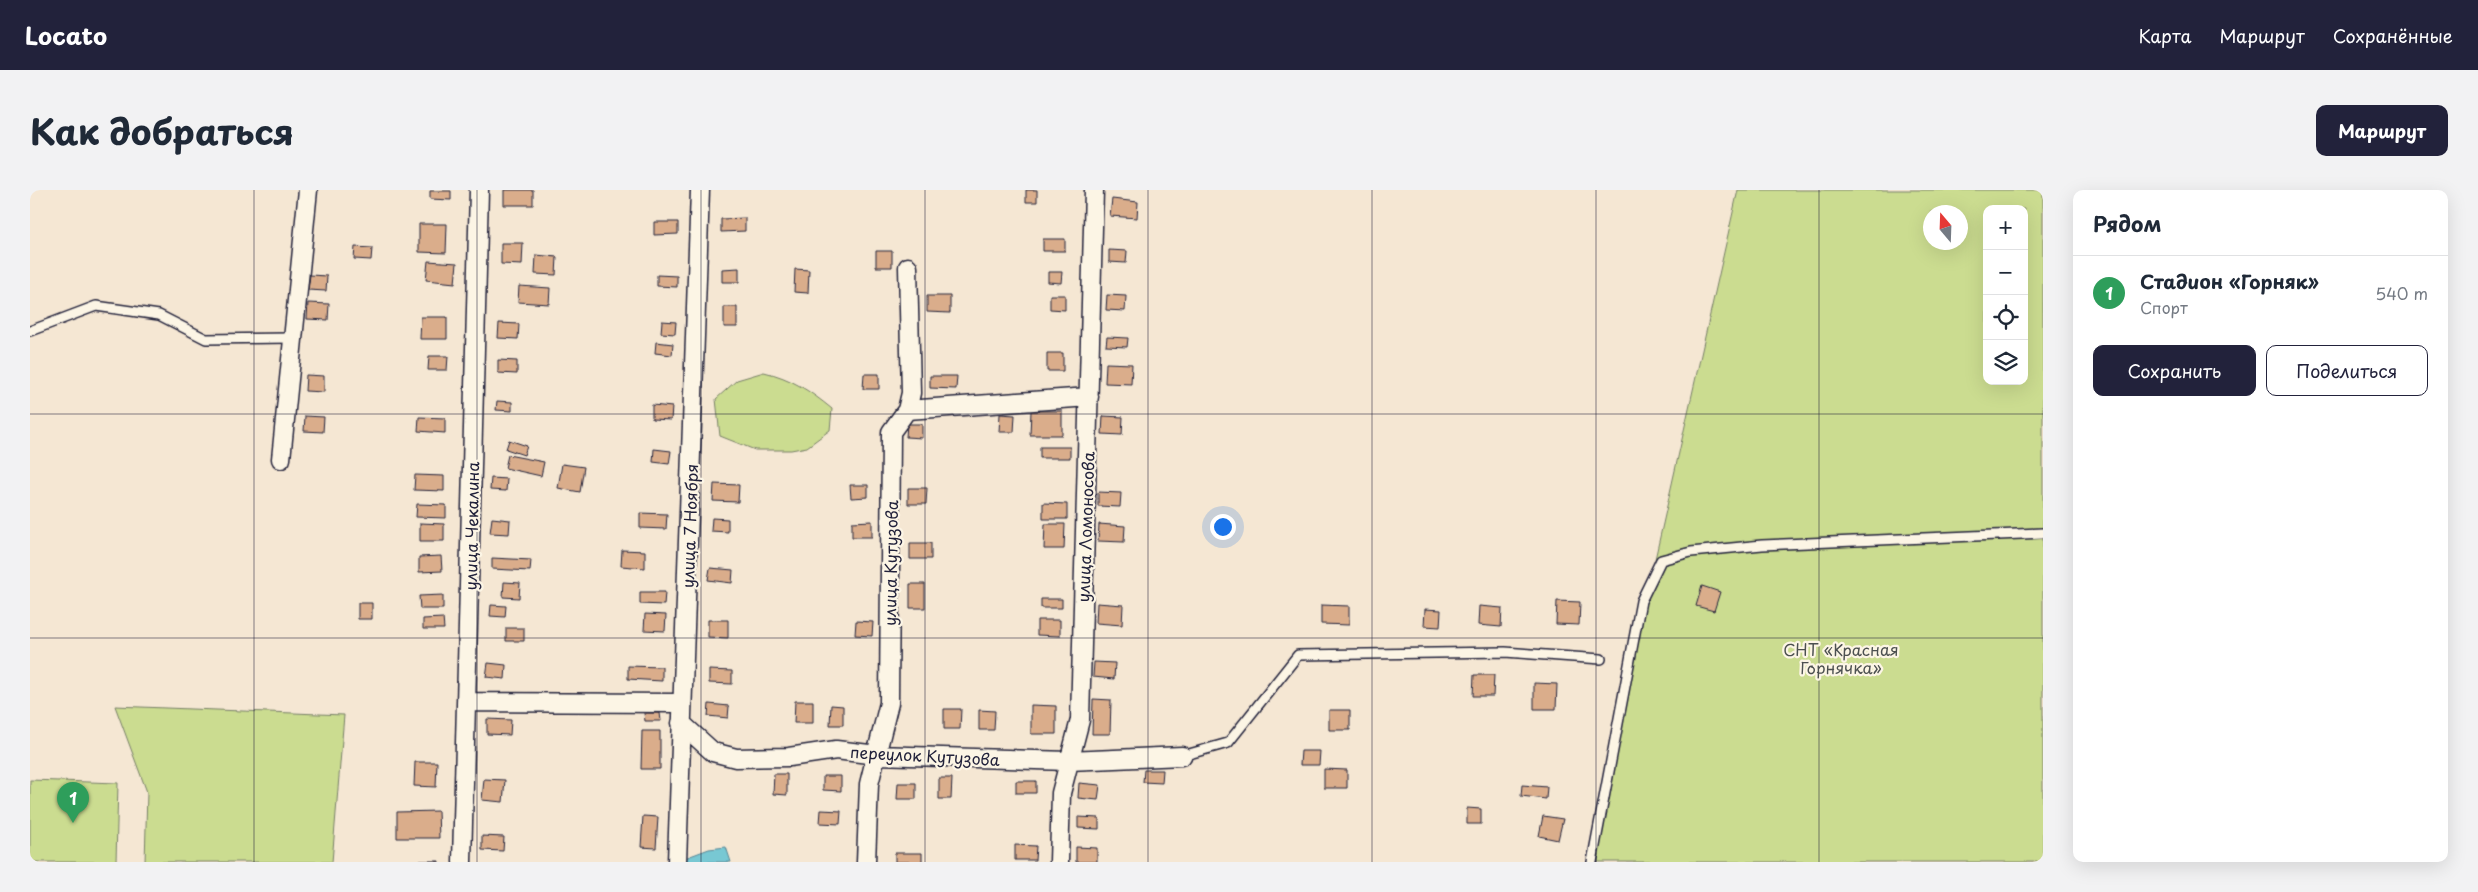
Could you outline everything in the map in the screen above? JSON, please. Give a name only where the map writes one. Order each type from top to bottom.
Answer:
[{"type":"street","points":[[281,459],[308,190]]},
{"type":"street","name":"улица Чекалина","points":[[462,862],[479,190]]},
{"type":"street","name":"улица 7 Ноября","points":[[676,862],[693,432],[700,190]]},
{"type":"street","name":"улица Ломоносова","points":[[1059,862],[1061,793],[1080,720],[1094,190]]},
{"type":"street","name":"улица Кутузова","points":[[866,862],[869,784],[889,703],[892,432],[908,410],[911,393],[908,267]]},
{"type":"street","points":[[908,410],[1089,396]]},
{"type":"street","points":[[467,702],[681,703]]},
{"type":"street","name":"переулок Кутузова","points":[[681,723],[714,752],[736,758],[789,757],[836,750],[877,755],[1068,761],[1182,756]]},
{"type":"lane","points":[[30,331],[96,306],[159,315],[206,339],[293,338]]},
{"type":"lane","points":[[1592,862],[1641,601],[1661,560],[1691,552],[1762,545],[2043,533]]},
{"type":"lane","points":[[1182,756],[1228,743],[1298,655],[1505,652],[1601,659]]},
{"type":"green space","name":"СНТ «Красная Горнячка»","points":[[1738,190],[2043,190],[2043,862],[1587,862]]},
{"type":"green space","points":[[764,372],[800,386],[832,409],[830,430],[807,447],[791,450],[755,450],[720,436],[716,399],[737,380]]},
{"type":"green space","points":[[115,706],[344,715],[332,862],[145,862],[147,792]]},
{"type":"green space","points":[[30,780],[118,783],[116,862],[30,862]]},
{"type":"water","points":[[726,847],[731,862],[684,862],[685,858],[709,849]]},
{"type":"building","points":[[504,190],[533,190],[533,205],[504,205]]},
{"type":"building","points":[[1026,190],[1037,190],[1037,202],[1026,202]]},
{"type":"building","points":[[430,191],[451,191],[451,200],[430,199]]},
{"type":"building","points":[[1112,199],[1138,202],[1137,218],[1110,216]]},
{"type":"building","points":[[745,218],[745,231],[721,232],[721,219]]},
{"type":"building","points":[[654,222],[678,222],[678,234],[654,235]]},
{"type":"building","points":[[419,224],[447,224],[446,253],[419,252]]},
{"type":"building","points":[[1043,239],[1065,239],[1065,251],[1043,251]]},
{"type":"building","points":[[501,243],[523,243],[522,265],[501,264]]},
{"type":"building","points":[[355,247],[372,248],[371,260],[354,259]]},
{"type":"building","points":[[1109,250],[1127,251],[1126,263],[1109,262]]},
{"type":"building","points":[[876,251],[892,251],[892,267],[876,267]]},
{"type":"building","points":[[536,255],[557,257],[556,275],[535,274]]},
{"type":"building","points":[[428,261],[457,263],[455,283],[426,280]]},
{"type":"building","points":[[739,268],[739,282],[722,282],[722,269]]},
{"type":"building","points":[[795,269],[809,270],[808,293],[794,292]]},
{"type":"building","points":[[1048,272],[1062,272],[1061,283],[1048,282]]},
{"type":"building","points":[[310,275],[327,276],[326,291],[308,290]]},
{"type":"building","points":[[657,275],[677,276],[677,287],[657,286]]},
{"type":"building","points":[[519,286],[550,288],[549,304],[518,302]]},
{"type":"building","points":[[1050,295],[1065,295],[1065,310],[1050,309]]},
{"type":"building","points":[[1107,295],[1126,296],[1125,311],[1106,310]]},
{"type":"building","points":[[927,296],[950,296],[950,313],[927,312]]},
{"type":"building","points":[[308,303],[329,304],[328,320],[307,319]]},
{"type":"building","points":[[724,307],[737,307],[737,327],[724,327]]},
{"type":"building","points":[[421,317],[447,317],[447,339],[420,339]]},
{"type":"building","points":[[662,321],[676,322],[675,334],[661,333]]},
{"type":"building","points":[[499,323],[519,324],[518,339],[498,338]]},
{"type":"building","points":[[1107,337],[1128,338],[1127,347],[1106,346]]},
{"type":"building","points":[[656,342],[673,344],[672,355],[655,353]]},
{"type":"building","points":[[1047,353],[1063,353],[1063,371],[1047,371]]},
{"type":"building","points":[[429,356],[448,356],[447,370],[428,370]]},
{"type":"building","points":[[498,360],[517,361],[517,374],[498,373]]},
{"type":"building","points":[[1106,363],[1132,364],[1131,384],[1105,383]]},
{"type":"building","points":[[864,374],[879,374],[879,389],[863,389]]},
{"type":"building","points":[[306,375],[324,376],[324,392],[305,391]]},
{"type":"building","points":[[930,376],[957,376],[956,389],[930,388]]},
{"type":"building","points":[[497,401],[512,402],[512,411],[496,410]]},
{"type":"building","points":[[652,405],[672,407],[671,420],[652,419]]},
{"type":"building","points":[[1031,411],[1062,411],[1062,435],[1030,435]]},
{"type":"building","points":[[1000,414],[1015,415],[1014,432],[999,432]]},
{"type":"building","points":[[305,416],[324,417],[323,432],[304,431]]},
{"type":"building","points":[[1103,416],[1123,417],[1122,435],[1102,434]]},
{"type":"building","points":[[419,417],[445,418],[445,433],[418,431]]},
{"type":"building","points":[[907,424],[922,424],[922,438],[906,437]]},
{"type":"building","points":[[509,440],[527,446],[524,455],[506,449]]},
{"type":"building","points":[[1040,447],[1070,447],[1070,458],[1040,458]]},
{"type":"building","points":[[654,449],[671,451],[669,464],[653,462]]},
{"type":"building","points":[[508,455],[544,462],[541,476],[505,468]]},
{"type":"building","points":[[562,464],[584,467],[580,492],[558,488]]},
{"type":"building","points":[[415,475],[444,476],[444,491],[414,490]]},
{"type":"building","points":[[491,478],[507,479],[506,491],[490,490]]},
{"type":"building","points":[[714,484],[739,485],[738,502],[713,501]]},
{"type":"building","points":[[850,485],[868,485],[868,497],[851,498]]},
{"type":"building","points":[[908,488],[927,488],[926,504],[908,504]]},
{"type":"building","points":[[1098,492],[1121,493],[1120,507],[1098,506]]},
{"type":"building","points":[[1043,503],[1067,504],[1067,519],[1043,519]]},
{"type":"building","points":[[417,504],[446,505],[446,518],[416,517]]},
{"type":"building","points":[[640,513],[667,514],[666,529],[640,528]]},
{"type":"building","points":[[492,518],[510,520],[509,534],[490,533]]},
{"type":"building","points":[[712,518],[728,519],[728,532],[711,531]]},
{"type":"building","points":[[872,521],[872,537],[852,537],[852,522]]},
{"type":"building","points":[[420,523],[444,524],[444,541],[420,541]]},
{"type":"building","points":[[1045,524],[1065,524],[1064,549],[1044,549]]},
{"type":"building","points":[[1099,524],[1125,526],[1124,542],[1098,541]]},
{"type":"building","points":[[910,543],[931,543],[931,559],[910,559]]},
{"type":"building","points":[[622,550],[645,551],[645,568],[621,566]]},
{"type":"building","points":[[441,556],[442,571],[419,572],[419,557]]},
{"type":"building","points":[[492,558],[531,560],[530,571],[492,569]]},
{"type":"building","points":[[710,568],[733,570],[732,583],[708,580]]},
{"type":"building","points":[[504,582],[520,583],[519,598],[503,597]]},
{"type":"building","points":[[910,584],[925,584],[925,608],[910,608]]},
{"type":"building","points":[[1702,586],[1720,592],[1714,611],[1696,606]]},
{"type":"building","points":[[640,592],[665,592],[664,605],[640,604]]},
{"type":"building","points":[[443,595],[443,609],[420,609],[419,596]]},
{"type":"building","points":[[1041,599],[1062,599],[1062,608],[1041,608]]},
{"type":"building","points":[[1557,601],[1580,602],[1579,625],[1556,624]]},
{"type":"building","points":[[358,603],[372,603],[372,619],[358,619]]},
{"type":"building","points":[[1097,603],[1123,605],[1122,625],[1096,623]]},
{"type":"building","points":[[491,605],[506,606],[505,617],[490,616]]},
{"type":"building","points":[[1321,605],[1349,606],[1349,625],[1321,624]]},
{"type":"building","points":[[1479,606],[1502,608],[1501,627],[1478,625]]},
{"type":"building","points":[[1425,609],[1441,610],[1440,627],[1424,626]]},
{"type":"building","points":[[645,614],[666,615],[665,631],[644,630]]},
{"type":"building","points":[[443,618],[444,629],[423,629],[423,619]]},
{"type":"building","points":[[708,620],[728,620],[728,638],[708,637]]},
{"type":"building","points":[[1037,620],[1060,620],[1060,636],[1037,635]]},
{"type":"building","points":[[856,621],[873,622],[872,636],[855,635]]},
{"type":"building","points":[[506,628],[524,628],[524,641],[506,641]]},
{"type":"building","points":[[1094,662],[1115,663],[1114,679],[1093,677]]},
{"type":"building","points":[[488,663],[506,665],[505,679],[486,677]]},
{"type":"building","points":[[628,666],[662,667],[662,681],[628,679]]},
{"type":"building","points":[[709,670],[732,671],[732,684],[709,683]]},
{"type":"building","points":[[1474,675],[1494,675],[1493,696],[1473,696]]},
{"type":"building","points":[[1534,683],[1557,684],[1556,709],[1534,709]]},
{"type":"building","points":[[1093,699],[1111,700],[1110,734],[1092,734]]},
{"type":"building","points":[[795,701],[813,701],[813,723],[794,723]]},
{"type":"building","points":[[709,704],[729,706],[728,718],[708,716]]},
{"type":"building","points":[[831,705],[843,706],[843,725],[830,725]]},
{"type":"building","points":[[1031,705],[1056,706],[1056,734],[1031,734]]},
{"type":"building","points":[[944,709],[961,709],[960,729],[944,729]]},
{"type":"building","points":[[979,710],[995,711],[994,730],[979,730]]},
{"type":"building","points":[[1329,710],[1350,710],[1350,730],[1329,730]]},
{"type":"building","points":[[644,713],[660,713],[661,721],[645,721]]},
{"type":"building","points":[[487,719],[511,720],[510,735],[487,734]]},
{"type":"building","points":[[642,731],[660,731],[660,769],[641,769]]},
{"type":"building","points":[[1301,751],[1320,751],[1319,765],[1300,765]]},
{"type":"building","points":[[415,762],[437,762],[436,787],[414,786]]},
{"type":"building","points":[[1324,769],[1347,770],[1347,788],[1324,788]]},
{"type":"building","points":[[1144,770],[1163,770],[1162,783],[1143,782]]},
{"type":"building","points":[[774,774],[787,774],[787,795],[773,794]]},
{"type":"building","points":[[823,776],[841,776],[841,791],[823,790]]},
{"type":"building","points":[[939,778],[952,778],[951,799],[939,799]]},
{"type":"building","points":[[484,779],[505,780],[503,802],[482,800]]},
{"type":"building","points":[[1016,781],[1036,781],[1036,793],[1016,793]]},
{"type":"building","points":[[898,783],[916,783],[916,799],[897,799]]},
{"type":"building","points":[[1079,783],[1100,785],[1098,800],[1078,798]]},
{"type":"building","points":[[1522,785],[1547,787],[1546,799],[1521,796]]},
{"type":"building","points":[[1467,808],[1481,809],[1481,824],[1467,824]]},
{"type":"building","points":[[821,810],[841,811],[840,824],[820,823]]},
{"type":"building","points":[[438,811],[439,838],[397,838],[397,812]]},
{"type":"building","points":[[643,816],[658,817],[656,848],[641,847]]},
{"type":"building","points":[[1543,816],[1563,819],[1558,840],[1539,836]]},
{"type":"building","points":[[1078,817],[1099,818],[1099,829],[1078,828]]},
{"type":"building","points":[[482,836],[504,837],[503,851],[482,850]]},
{"type":"building","points":[[1015,845],[1036,846],[1035,860],[1015,860]]},
{"type":"building","points":[[1076,847],[1097,848],[1097,862],[1076,862]]},
{"type":"building","points":[[895,853],[922,853],[922,862],[895,862]]},
{"type":"building","points":[[439,861],[439,862],[406,862]]},
{"type":"place","name":"Стадион «Горняк»","points":[[73,823]]}]
